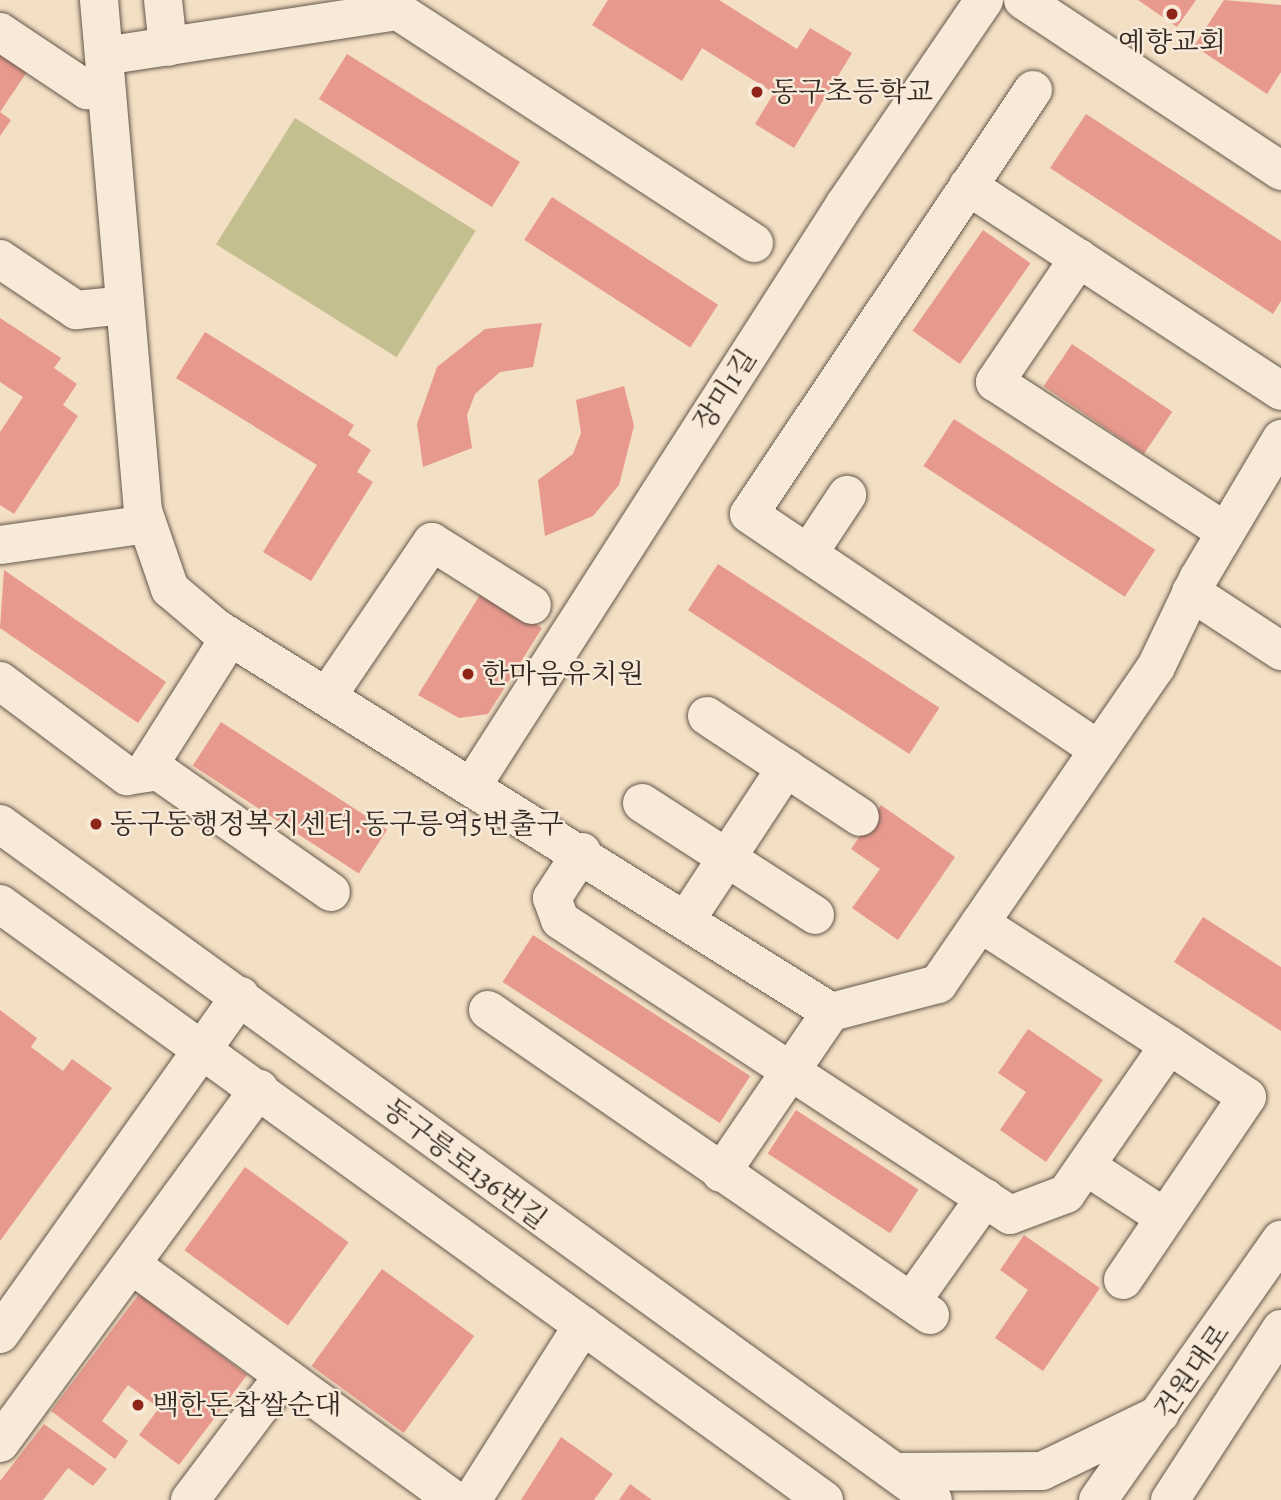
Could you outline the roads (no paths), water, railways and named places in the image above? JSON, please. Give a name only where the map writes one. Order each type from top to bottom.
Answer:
[{"type":"street","points":[[99,0],[147,524],[170,589],[230,637],[582,852],[831,1012]]},
{"type":"street","points":[[163,0],[167,47]]},
{"type":"street","name":"장미1길","points":[[472,786],[845,204],[984,0]]},
{"type":"street","points":[[1023,0],[1281,171]]},
{"type":"street","points":[[0,32],[87,90],[105,71],[167,47],[398,11],[754,243]]},
{"type":"street","points":[[1032,90],[749,514],[1099,750]]},
{"type":"street","points":[[968,186],[1281,391]]},
{"type":"street","points":[[1079,258],[995,382],[1226,532]]},
{"type":"street","points":[[0,259],[76,310],[125,305]]},
{"type":"street","points":[[721,1173],[831,1012],[938,984],[1156,667],[1191,592],[1281,439]]},
{"type":"street","points":[[808,554],[847,495]]},
{"type":"street","points":[[0,546],[147,524]]},
{"type":"street","points":[[328,695],[432,542],[532,606]]},
{"type":"street","points":[[1191,592],[1281,650]]},
{"type":"street","points":[[144,773],[230,637]]},
{"type":"street","points":[[0,681],[127,776],[158,771],[331,892]]},
{"type":"street","points":[[707,716],[860,817]]},
{"type":"street","points":[[686,920],[786,768]]},
{"type":"street","points":[[642,803],[815,915]]},
{"type":"street","name":"동구릉로136번길","points":[[0,824],[240,996],[618,1278],[899,1472],[933,1500]]},
{"type":"street","points":[[582,852],[552,898],[560,920],[793,1068],[1010,1215],[1066,1194],[1169,1045]]},
{"type":"street","points":[[0,904],[824,1500]]},
{"type":"street","points":[[980,923],[1247,1097],[1123,1280]]},
{"type":"street","points":[[0,1334],[240,996]]},
{"type":"street","points":[[488,1010],[920,1309],[985,1198]]},
{"type":"street","points":[[0,1443],[259,1089]]},
{"type":"street","points":[[1086,1166],[1164,1217]]},
{"type":"street","name":"건원대로","points":[[1098,1500],[1166,1411],[1281,1240]]},
{"type":"street","points":[[132,1265],[454,1500]]},
{"type":"street","points":[[472,1500],[583,1325]]},
{"type":"street","name":"건원대로","points":[[1177,1492],[1281,1329]]},
{"type":"street","points":[[190,1500],[283,1376]]},
{"type":"street","points":[[899,1472],[1042,1471],[1166,1411]]},
{"type":"street","points":[[775,1462],[810,1500]]},
{"type":"place","name":"예향교회","points":[[1172,14]]},
{"type":"place","name":"동구초등학교","points":[[757,92]]},
{"type":"place","name":"한마음유치원","points":[[468,674]]},
{"type":"place","name":"동구동행정복지센터.동구릉역5번출구","points":[[96,824]]},
{"type":"place","name":"백한돈찹쌀순대","points":[[138,1405]]}]
